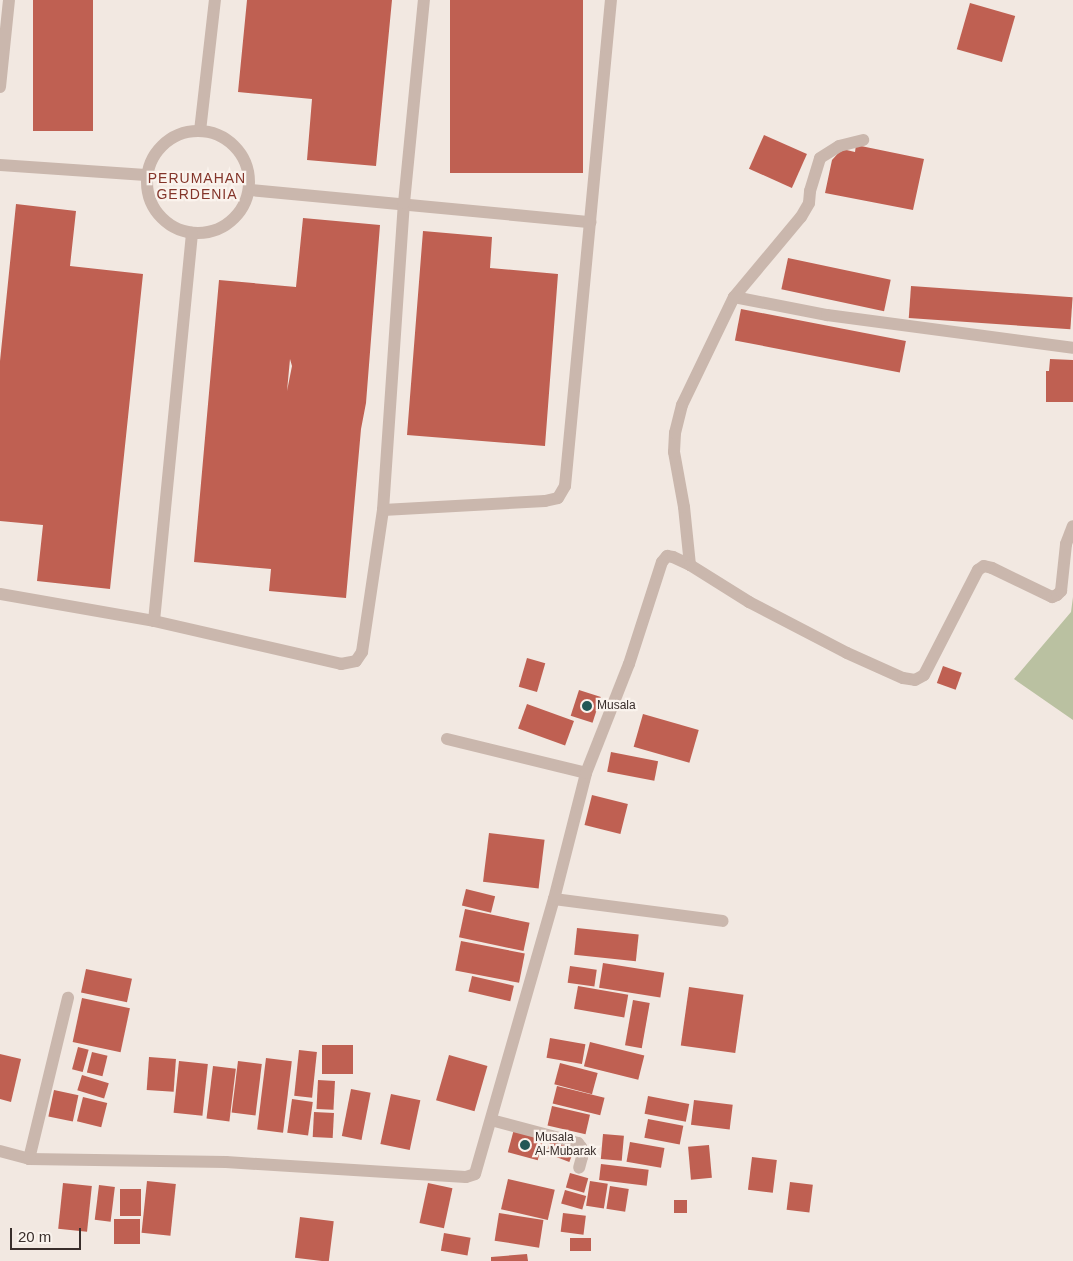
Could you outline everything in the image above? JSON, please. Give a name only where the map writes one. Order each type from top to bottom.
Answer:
[{"type":"street","points":[[0,87],[9,0]]},
{"type":"street","points":[[200,131],[214,0]]},
{"type":"street","points":[[0,594],[154,621],[341,664],[356,662],[362,652],[383,510],[404,203],[424,0]]},
{"type":"street","points":[[383,510],[545,501],[558,498],[565,486],[611,0]]},
{"type":"street","points":[[200,131],[216,135],[228,141],[238,150],[244,162],[250,190],[239,213],[230,222],[206,233],[192,233],[179,230],[158,215],[151,203],[146,175],[157,152],[166,143],[177,135],[200,131]]},
{"type":"street","points":[[690,565],[684,507],[674,452],[675,433],[682,405],[734,297],[809,203],[815,169],[820,158],[839,146],[864,140]]},
{"type":"street","points":[[0,165],[146,175]]},
{"type":"street","points":[[250,190],[590,222]]},
{"type":"street","points":[[154,621],[192,233]]},
{"type":"street","points":[[734,297],[828,316],[1073,348]]},
{"type":"street","points":[[0,1151],[28,1158],[226,1162],[466,1177],[475,1174],[554,899],[586,773],[629,664],[662,562],[667,556],[690,565],[749,602],[847,653],[904,678],[915,680],[924,675],[978,570],[984,566],[1052,597],[1057,595],[1061,591],[1066,544],[1073,526]]},
{"type":"street","points":[[447,738],[586,773]]},
{"type":"street","points":[[554,899],[723,921]]},
{"type":"street","points":[[28,1158],[68,998]]},
{"type":"street","points":[[491,1120],[578,1143],[581,1147],[582,1157],[579,1168]]},
{"type":"green space","points":[[1073,597],[1073,720],[1014,679],[1071,612]]},
{"type":"building","points":[[33,0],[93,0],[93,131],[33,131]]},
{"type":"building","points":[[247,0],[392,0],[376,166],[307,160],[312,99],[238,92]]},
{"type":"building","points":[[450,0],[583,0],[583,173],[450,173]]},
{"type":"building","points":[[970,3],[1015,16],[1002,62],[957,49]]},
{"type":"building","points":[[764,135],[807,154],[792,188],[749,169]]},
{"type":"building","points":[[856,145],[924,159],[913,210],[825,193],[832,160],[842,149],[855,152]]},
{"type":"building","points":[[16,204],[76,211],[70,266],[143,274],[110,589],[37,581],[43,525],[0,521],[0,361]]},
{"type":"building","points":[[303,218],[380,225],[366,403],[361,429],[346,598],[269,591],[271,569],[194,562],[219,280],[296,287]],"holes":[[[290,359],[292,366],[287,391]]]},
{"type":"building","points":[[423,231],[492,237],[490,268],[558,274],[545,446],[407,435]]},
{"type":"building","points":[[788,258],[891,280],[884,311],[781,289]]},
{"type":"building","points":[[911,286],[1073,297],[1070,329],[909,318]]},
{"type":"building","points":[[741,309],[906,341],[900,372],[735,340]]},
{"type":"building","points":[[1050,359],[1073,360],[1073,402],[1046,402],[1046,371],[1049,371]]},
{"type":"building","points":[[527,658],[545,663],[537,692],[519,687]]},
{"type":"building","points":[[943,666],[962,673],[956,690],[937,683]]},
{"type":"building","name":"Musala","points":[[579,690],[601,697],[593,723],[571,716]]},
{"type":"building","points":[[527,704],[574,721],[565,746],[518,728]]},
{"type":"building","points":[[643,714],[699,730],[689,763],[634,747]]},
{"type":"building","points":[[611,752],[658,761],[654,781],[607,772]]},
{"type":"building","points":[[592,795],[628,804],[620,834],[585,825]]},
{"type":"building","points":[[489,833],[545,840],[539,888],[483,882]]},
{"type":"building","points":[[466,889],[495,896],[491,913],[462,905]]},
{"type":"building","points":[[465,909],[530,923],[524,951],[459,937]]},
{"type":"building","points":[[577,928],[639,934],[636,961],[574,955]]},
{"type":"building","points":[[461,941],[525,953],[519,983],[455,970]]},
{"type":"building","points":[[603,963],[664,973],[660,997],[599,988]]},
{"type":"building","points":[[570,966],[597,970],[594,987],[568,983]]},
{"type":"building","points":[[86,969],[132,979],[127,1002],[81,992]]},
{"type":"building","points":[[472,976],[514,986],[510,1001],[468,992]]},
{"type":"building","points":[[578,986],[628,995],[624,1018],[574,1009]]},
{"type":"building","points":[[689,987],[743,995],[735,1053],[681,1045]]},
{"type":"building","points":[[82,998],[130,1008],[121,1052],[73,1042]]},
{"type":"building","points":[[633,1000],[650,1003],[642,1048],[625,1045]]},
{"type":"building","points":[[550,1038],[585,1044],[582,1064],[547,1058]]},
{"type":"building","points":[[590,1042],[644,1056],[638,1080],[584,1066]]},
{"type":"building","points":[[322,1045],[353,1045],[353,1074],[322,1074]]},
{"type":"building","points":[[78,1047],[89,1050],[83,1072],[72,1069]]},
{"type":"building","points":[[299,1050],[317,1052],[312,1098],[294,1096]]},
{"type":"building","points":[[92,1052],[108,1056],[102,1076],[87,1072]]},
{"type":"building","points":[[0,1054],[21,1059],[11,1102],[0,1099]]},
{"type":"building","points":[[449,1055],[487,1066],[474,1111],[436,1100]]},
{"type":"building","points":[[149,1057],[176,1059],[174,1092],[147,1090]]},
{"type":"building","points":[[266,1058],[292,1061],[283,1133],[257,1129]]},
{"type":"building","points":[[179,1061],[208,1064],[202,1116],[174,1113]]},
{"type":"building","points":[[238,1061],[262,1064],[255,1116],[232,1113]]},
{"type":"building","points":[[560,1063],[598,1073],[592,1094],[554,1084]]},
{"type":"building","points":[[213,1066],[236,1069],[229,1121],[207,1119]]},
{"type":"building","points":[[82,1075],[109,1083],[104,1098],[77,1090]]},
{"type":"building","points":[[318,1080],[335,1081],[333,1110],[316,1109]]},
{"type":"building","points":[[557,1086],[605,1098],[600,1115],[553,1103]]},
{"type":"building","points":[[351,1089],[371,1093],[361,1140],[342,1136]]},
{"type":"building","points":[[54,1090],[78,1095],[73,1122],[48,1116]]},
{"type":"building","points":[[391,1094],[420,1100],[410,1150],[380,1144]]},
{"type":"building","points":[[648,1096],[689,1104],[686,1122],[645,1114]]},
{"type":"building","points":[[83,1097],[107,1103],[101,1127],[77,1121]]},
{"type":"building","points":[[292,1099],[313,1102],[308,1136],[287,1133]]},
{"type":"building","points":[[694,1100],[733,1105],[730,1130],[691,1125]]},
{"type":"building","points":[[552,1106],[590,1115],[586,1134],[548,1125]]},
{"type":"building","points":[[314,1112],[334,1113],[333,1138],[313,1137]]},
{"type":"building","points":[[648,1119],[683,1126],[680,1145],[644,1138]]},
{"type":"building","name":"Musala Al-Mubarak","points":[[514,1129],[544,1137],[538,1160],[508,1152]]},
{"type":"building","points":[[603,1134],[624,1136],[622,1161],[601,1159]]},
{"type":"building","points":[[551,1140],[574,1149],[569,1162],[546,1153]]},
{"type":"building","points":[[630,1142],[664,1148],[661,1168],[627,1162]]},
{"type":"building","points":[[709,1145],[712,1178],[691,1180],[688,1147]]},
{"type":"building","points":[[752,1157],[777,1160],[773,1193],[748,1190]]},
{"type":"building","points":[[601,1164],[649,1170],[647,1186],[599,1180]]},
{"type":"building","points":[[570,1173],[588,1178],[584,1193],[566,1187]]},
{"type":"building","points":[[508,1179],[555,1190],[548,1220],[501,1209]]},
{"type":"building","points":[[147,1181],[176,1184],[170,1236],[142,1233]]},
{"type":"building","points":[[590,1181],[608,1184],[604,1209],[586,1206]]},
{"type":"building","points":[[790,1182],[813,1185],[809,1213],[787,1210]]},
{"type":"building","points":[[63,1183],[92,1186],[87,1232],[58,1229]]},
{"type":"building","points":[[428,1183],[452,1188],[444,1228],[419,1223]]},
{"type":"building","points":[[99,1185],[115,1187],[111,1222],[95,1220]]},
{"type":"building","points":[[610,1186],[629,1189],[625,1212],[606,1209]]},
{"type":"building","points":[[120,1189],[141,1189],[141,1216],[120,1216]]},
{"type":"building","points":[[565,1190],[586,1196],[582,1210],[561,1203]]},
{"type":"building","points":[[674,1200],[687,1200],[687,1213],[674,1213]]},
{"type":"building","points":[[499,1213],[543,1220],[539,1248],[495,1241]]},
{"type":"building","points":[[563,1213],[586,1216],[584,1235],[561,1232]]},
{"type":"building","points":[[300,1217],[334,1221],[329,1261],[295,1258]]},
{"type":"building","points":[[114,1219],[140,1219],[140,1244],[114,1244]]},
{"type":"building","points":[[444,1233],[471,1238],[467,1255],[441,1251]]},
{"type":"building","points":[[570,1238],[591,1238],[591,1251],[570,1251]]},
{"type":"building","points":[[527,1254],[528,1261],[491,1261],[491,1257]]},
{"type":"place","name":"Musala","points":[[587,706]]},
{"type":"place","name":"Musala Al-Mubarak","points":[[525,1145]]},
{"type":"district","name":"PERUMAHAN GERDENIA","points":[[197,186]]}]
